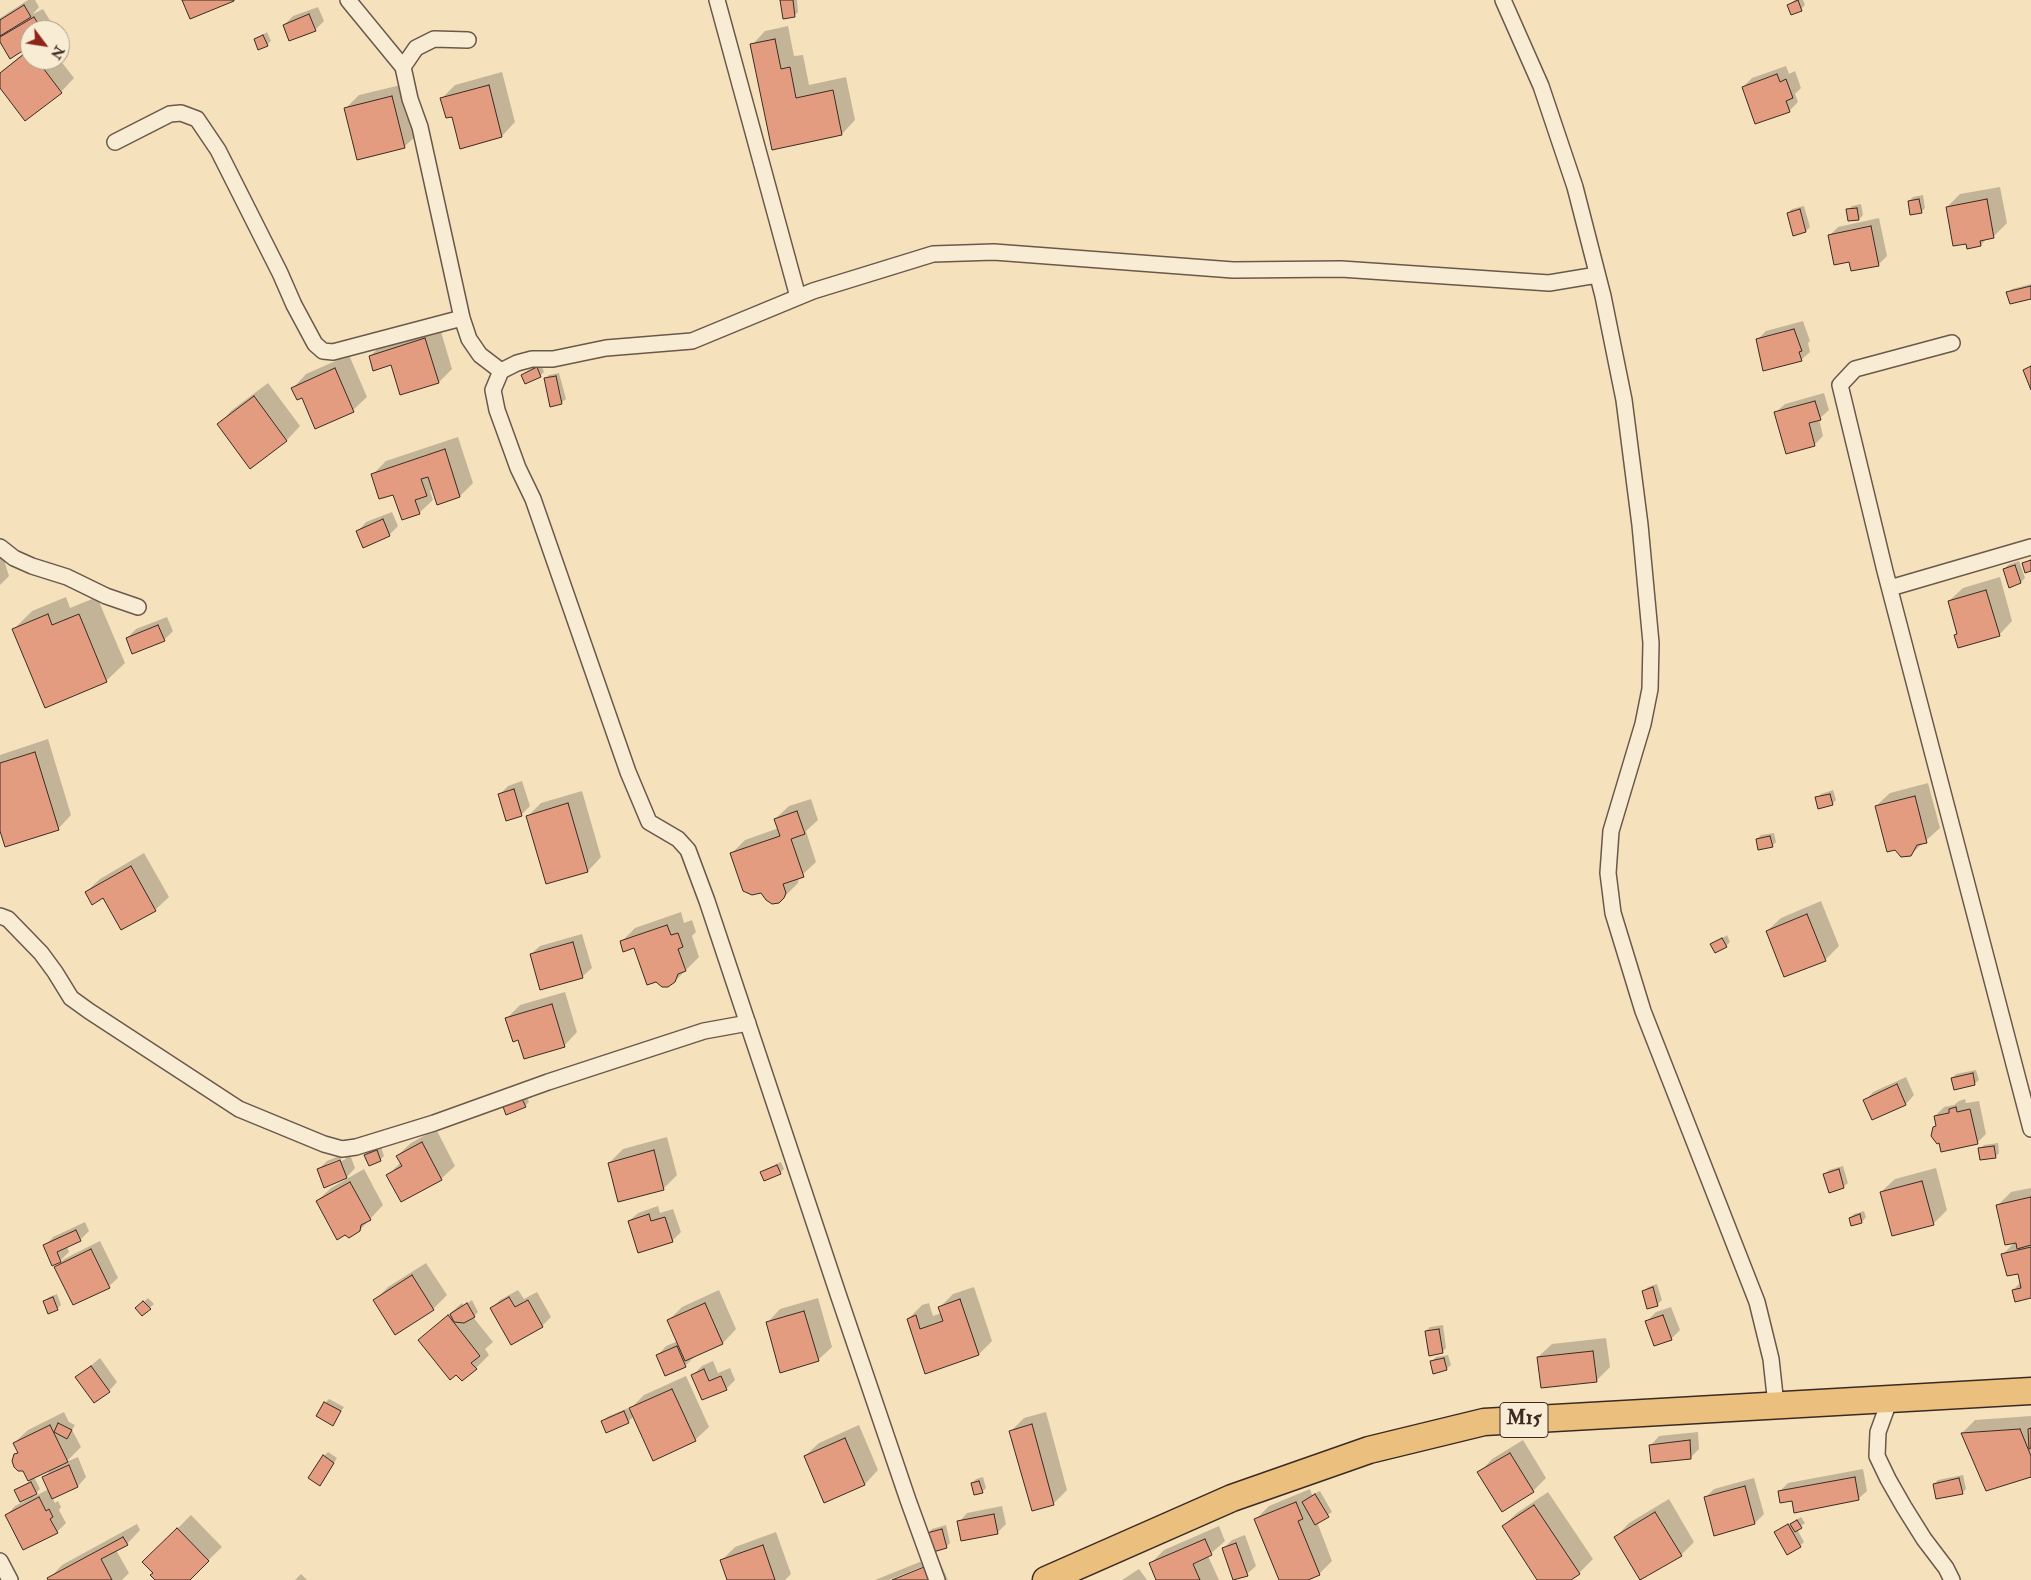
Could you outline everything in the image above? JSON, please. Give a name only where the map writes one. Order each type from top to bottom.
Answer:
[{"type":"highway","name":"M15","points":[[1046,1580],[1232,1498],[1369,1450],[1474,1424],[1776,1405],[2031,1392]]},
{"type":"street","points":[[348,0],[402,67],[410,99],[420,127],[462,318],[469,338],[480,355],[502,371]]},
{"type":"street","points":[[717,0],[798,297]]},
{"type":"street","points":[[1503,0],[1542,86],[1575,188],[1597,275],[1624,400],[1640,525],[1651,643],[1650,689],[1643,724],[1611,831],[1608,873],[1613,913],[1643,1011],[1757,1302],[1771,1359],[1776,1405]]},
{"type":"street","points":[[402,67],[416,48],[434,39],[468,40]]},
{"type":"street","points":[[115,142],[170,114],[181,112],[197,119],[218,150],[280,273],[294,305],[315,344],[322,350],[333,352],[462,318]]},
{"type":"street","points":[[937,1580],[908,1500],[707,901],[688,850],[678,839],[650,822],[628,772],[533,499],[518,468],[497,410],[494,390],[502,371],[517,363],[532,359],[553,358],[606,348],[692,341],[813,291],[933,254],[994,252],[1233,270],[1341,269],[1549,283],[1597,275]]},
{"type":"street","points":[[1952,343],[1855,369],[1840,385],[1890,588],[2031,1128]]},
{"type":"street","points":[[0,547],[14,558],[32,566],[67,577],[106,596],[138,607]]},
{"type":"street","points":[[1890,588],[2031,548]]},
{"type":"street","points":[[0,916],[8,919],[41,953],[56,972],[71,998],[89,1011],[239,1109],[324,1144],[342,1149],[356,1147],[434,1123],[548,1082],[704,1030],[748,1023]]},
{"type":"street","points":[[1890,1399],[1878,1432],[1877,1456],[1904,1507],[1924,1540],[1946,1568],[1952,1580]]},
{"type":"street","points":[[0,1561],[10,1580]]},
{"type":"building","points":[[182,0],[234,0],[234,1],[190,19]]},
{"type":"building","points":[[780,0],[793,0],[795,17],[783,19]]},
{"type":"building","points":[[1798,0],[1802,11],[1791,15],[1787,5]]},
{"type":"building","points":[[24,5],[31,17],[26,20],[20,20],[20,24],[0,36],[0,20]]},
{"type":"building","points":[[309,14],[316,31],[289,41],[283,25]]},
{"type":"building","points":[[20,25],[20,52],[10,59],[0,42],[0,37]]},
{"type":"building","points":[[263,35],[268,46],[258,50],[254,39]]},
{"type":"building","points":[[775,39],[781,69],[790,67],[796,98],[833,90],[842,135],[772,150],[750,44]]},
{"type":"building","points":[[20,57],[20,70],[45,70],[62,93],[25,121],[0,88],[0,73]]},
{"type":"building","points":[[1777,74],[1780,82],[1786,79],[1793,98],[1786,101],[1790,112],[1755,124],[1742,87]]},
{"type":"building","points":[[489,85],[502,137],[460,149],[452,117],[446,118],[440,98]]},
{"type":"building","points":[[392,96],[405,148],[357,160],[344,108]]},
{"type":"building","points":[[1919,199],[1922,213],[1910,215],[1908,201]]},
{"type":"building","points":[[1987,199],[1994,238],[1980,241],[1981,246],[1967,249],[1966,244],[1953,246],[1946,207]]},
{"type":"building","points":[[1857,208],[1859,220],[1848,221],[1846,209]]},
{"type":"building","points":[[1800,209],[1806,232],[1793,236],[1787,213]]},
{"type":"building","points":[[1871,226],[1879,266],[1851,271],[1849,262],[1834,265],[1828,235]]},
{"type":"building","points":[[2031,286],[2031,299],[2010,304],[2006,292]]},
{"type":"building","points":[[1794,329],[1802,351],[1799,352],[1802,361],[1763,371],[1756,339]]},
{"type":"building","points":[[425,338],[439,383],[400,395],[391,365],[373,371],[369,356]]},
{"type":"building","points":[[2031,366],[2031,390],[2023,370]]},
{"type":"building","points":[[537,367],[541,377],[525,384],[521,375]]},
{"type":"building","points":[[335,368],[354,412],[315,429],[302,398],[297,400],[291,388]]},
{"type":"building","points":[[556,376],[562,404],[550,407],[544,378]]},
{"type":"building","points":[[254,396],[287,441],[250,469],[217,424]]},
{"type":"building","points":[[1815,401],[1821,420],[1809,423],[1815,446],[1786,454],[1774,412]]},
{"type":"building","points":[[445,449],[460,497],[437,505],[428,477],[421,479],[427,496],[415,500],[420,514],[402,520],[393,495],[379,499],[371,474]]},
{"type":"building","points":[[383,519],[390,536],[363,548],[356,531]]},
{"type":"building","points":[[2031,560],[2031,571],[2025,573],[2022,563]]},
{"type":"building","points":[[2015,565],[2021,583],[2009,588],[2003,569]]},
{"type":"building","points":[[1986,590],[2000,636],[1958,648],[1954,635],[1957,634],[1948,601]]},
{"type":"building","points":[[48,614],[52,625],[79,614],[107,682],[45,708],[12,629]]},
{"type":"building","points":[[158,625],[165,641],[132,654],[126,638]]},
{"type":"building","points":[[35,752],[59,830],[5,847],[0,831],[0,763]]},
{"type":"building","points":[[514,789],[522,816],[506,821],[498,794]]},
{"type":"building","points":[[1830,794],[1833,805],[1818,809],[1815,797]]},
{"type":"building","points":[[1915,796],[1927,843],[1917,845],[1911,856],[1901,857],[1895,850],[1887,852],[1875,806]]},
{"type":"building","points":[[568,803],[588,872],[546,884],[526,816]]},
{"type":"building","points":[[797,811],[805,834],[791,839],[804,877],[783,884],[786,893],[779,903],[772,904],[761,893],[752,895],[743,891],[730,853],[780,836],[774,819]]},
{"type":"building","points":[[1770,836],[1773,847],[1758,850],[1756,839]]},
{"type":"building","points":[[131,866],[156,911],[121,930],[103,898],[92,905],[85,892]]},
{"type":"building","points":[[1807,914],[1826,961],[1784,977],[1766,931]]},
{"type":"building","points":[[667,925],[671,935],[678,933],[683,947],[678,949],[686,971],[678,974],[675,982],[668,987],[662,987],[656,982],[647,985],[634,948],[623,952],[620,941]]},
{"type":"building","points":[[1722,938],[1727,947],[1715,953],[1710,944]]},
{"type":"building","points":[[573,942],[583,978],[540,990],[530,954]]},
{"type":"building","points":[[552,1004],[565,1047],[524,1059],[518,1040],[513,1042],[505,1018]]},
{"type":"building","points":[[1973,1073],[1975,1085],[1954,1090],[1951,1078]]},
{"type":"building","points":[[1897,1084],[1906,1105],[1872,1120],[1863,1100]]},
{"type":"building","points":[[521,1097],[526,1107],[506,1115],[502,1104]]},
{"type":"building","points":[[1956,1107],[1957,1112],[1970,1109],[1978,1144],[1941,1152],[1939,1143],[1937,1144],[1931,1136],[1933,1127],[1936,1126],[1934,1116],[1949,1113],[1949,1109]]},
{"type":"building","points":[[422,1142],[442,1180],[401,1202],[386,1175],[402,1166],[396,1156]]},
{"type":"building","points":[[1994,1146],[1996,1158],[1980,1160],[1978,1148]]},
{"type":"building","points":[[377,1150],[381,1161],[369,1166],[364,1155]]},
{"type":"building","points":[[654,1150],[664,1190],[618,1202],[608,1163]]},
{"type":"building","points":[[340,1160],[347,1178],[324,1188],[317,1169]]},
{"type":"building","points":[[777,1165],[781,1174],[764,1181],[760,1172]]},
{"type":"building","points":[[1839,1169],[1844,1188],[1829,1193],[1823,1174]]},
{"type":"building","points":[[1922,1181],[1934,1225],[1892,1236],[1880,1192]]},
{"type":"building","points":[[350,1182],[371,1220],[361,1225],[360,1231],[349,1238],[345,1235],[337,1240],[316,1201]]},
{"type":"building","points":[[2031,1197],[2031,1245],[2017,1249],[2016,1243],[2005,1245],[1996,1205]]},
{"type":"building","points":[[649,1214],[651,1221],[665,1217],[673,1242],[638,1253],[628,1221]]},
{"type":"building","points":[[1860,1214],[1862,1223],[1851,1226],[1849,1218]]},
{"type":"building","points":[[76,1230],[81,1241],[57,1252],[61,1262],[52,1266],[43,1245]]},
{"type":"building","points":[[2031,1247],[2031,1298],[2015,1302],[2012,1290],[2021,1288],[2018,1274],[2007,1276],[2001,1254]]},
{"type":"building","points":[[91,1249],[110,1288],[73,1305],[54,1267]]},
{"type":"building","points":[[412,1275],[434,1310],[395,1335],[373,1300]]},
{"type":"building","points":[[1653,1287],[1658,1306],[1647,1309],[1642,1291]]},
{"type":"building","points":[[53,1297],[58,1310],[48,1314],[43,1301]]},
{"type":"building","points":[[509,1297],[515,1307],[528,1300],[543,1327],[511,1345],[490,1308]]},
{"type":"building","points":[[960,1299],[979,1355],[925,1374],[907,1319],[916,1315],[920,1329],[943,1321],[938,1307]]},
{"type":"building","points":[[143,1301],[151,1309],[142,1316],[135,1308]]},
{"type":"building","points":[[467,1303],[475,1317],[464,1323],[454,1322],[450,1314]]},
{"type":"building","points":[[705,1303],[723,1344],[685,1361],[667,1320]]},
{"type":"building","points":[[804,1311],[819,1361],[780,1373],[766,1322]]},
{"type":"building","points":[[448,1315],[480,1356],[471,1363],[477,1369],[462,1381],[456,1375],[450,1380],[418,1340]]},
{"type":"building","points":[[1663,1315],[1672,1340],[1654,1346],[1645,1321]]},
{"type":"building","points":[[1439,1329],[1443,1353],[1429,1356],[1425,1331]]},
{"type":"building","points":[[677,1346],[686,1367],[665,1376],[656,1355]]},
{"type":"building","points":[[1593,1351],[1597,1382],[1541,1388],[1537,1357]]},
{"type":"building","points":[[1444,1358],[1447,1370],[1433,1374],[1430,1361]]},
{"type":"building","points":[[91,1366],[110,1392],[94,1403],[75,1377]]},
{"type":"building","points":[[704,1369],[709,1381],[721,1376],[727,1390],[702,1400],[691,1375]]},
{"type":"building","points":[[672,1389],[696,1441],[653,1461],[629,1408]]},
{"type":"building","points":[[324,1402],[341,1411],[333,1426],[316,1416]]},
{"type":"building","points":[[624,1411],[629,1423],[606,1433],[601,1421]]},
{"type":"building","points":[[58,1423],[72,1430],[67,1439],[54,1432]]},
{"type":"building","points":[[1032,1424],[1054,1505],[1032,1511],[1009,1431]]},
{"type":"building","points":[[50,1425],[68,1462],[28,1481],[23,1471],[18,1471],[14,1467],[12,1461],[14,1454],[18,1453],[13,1443]]},
{"type":"building","points":[[2031,1428],[2031,1448],[2029,1449],[2028,1429]]},
{"type":"building","points":[[2020,1429],[2031,1456],[2031,1477],[1986,1491],[1961,1433]]},
{"type":"building","points":[[845,1438],[865,1485],[824,1503],[804,1456]]},
{"type":"building","points":[[1690,1440],[1691,1459],[1651,1463],[1649,1445]]},
{"type":"building","points":[[1510,1453],[1534,1492],[1502,1512],[1477,1472]]},
{"type":"building","points":[[323,1455],[334,1463],[320,1486],[308,1478]]},
{"type":"building","points":[[69,1465],[78,1487],[52,1499],[42,1477]]},
{"type":"building","points":[[1855,1477],[1859,1500],[1794,1513],[1792,1501],[1780,1503],[1778,1491]]},
{"type":"building","points":[[1959,1478],[1963,1494],[1936,1499],[1933,1484]]},
{"type":"building","points":[[979,1481],[983,1493],[974,1495],[971,1483]]},
{"type":"building","points":[[31,1482],[37,1494],[20,1502],[14,1490]]},
{"type":"building","points":[[1745,1486],[1755,1524],[1714,1536],[1704,1497]]},
{"type":"building","points":[[1315,1494],[1329,1517],[1315,1525],[1302,1502]]},
{"type":"building","points":[[39,1497],[46,1511],[49,1509],[53,1517],[50,1519],[58,1533],[23,1550],[5,1515]]},
{"type":"building","points":[[1296,1502],[1303,1519],[1298,1521],[1320,1575],[1308,1580],[1279,1580],[1254,1519]]},
{"type":"building","points":[[1534,1505],[1580,1574],[1571,1580],[1537,1580],[1502,1526]]},
{"type":"building","points":[[1655,1512],[1682,1556],[1640,1580],[1614,1537]]},
{"type":"building","points":[[994,1514],[998,1534],[961,1541],[957,1521]]},
{"type":"building","points":[[1797,1520],[1802,1528],[1795,1532],[1790,1524]]},
{"type":"building","points":[[1788,1524],[1801,1547],[1787,1555],[1774,1532]]},
{"type":"building","points":[[177,1528],[209,1561],[190,1580],[155,1580],[150,1575],[153,1573],[142,1562]]},
{"type":"building","points":[[942,1529],[947,1548],[933,1552],[927,1533]]},
{"type":"building","points":[[123,1537],[128,1545],[101,1559],[112,1580],[48,1580],[47,1578]]},
{"type":"building","points":[[1205,1539],[1212,1555],[1193,1564],[1200,1580],[1156,1580],[1149,1563]]},
{"type":"building","points":[[1236,1543],[1248,1576],[1233,1580],[1222,1548]]},
{"type":"building","points":[[763,1545],[775,1580],[727,1580],[720,1560]]},
{"type":"building","points":[[924,1567],[929,1580],[892,1580]]}]
